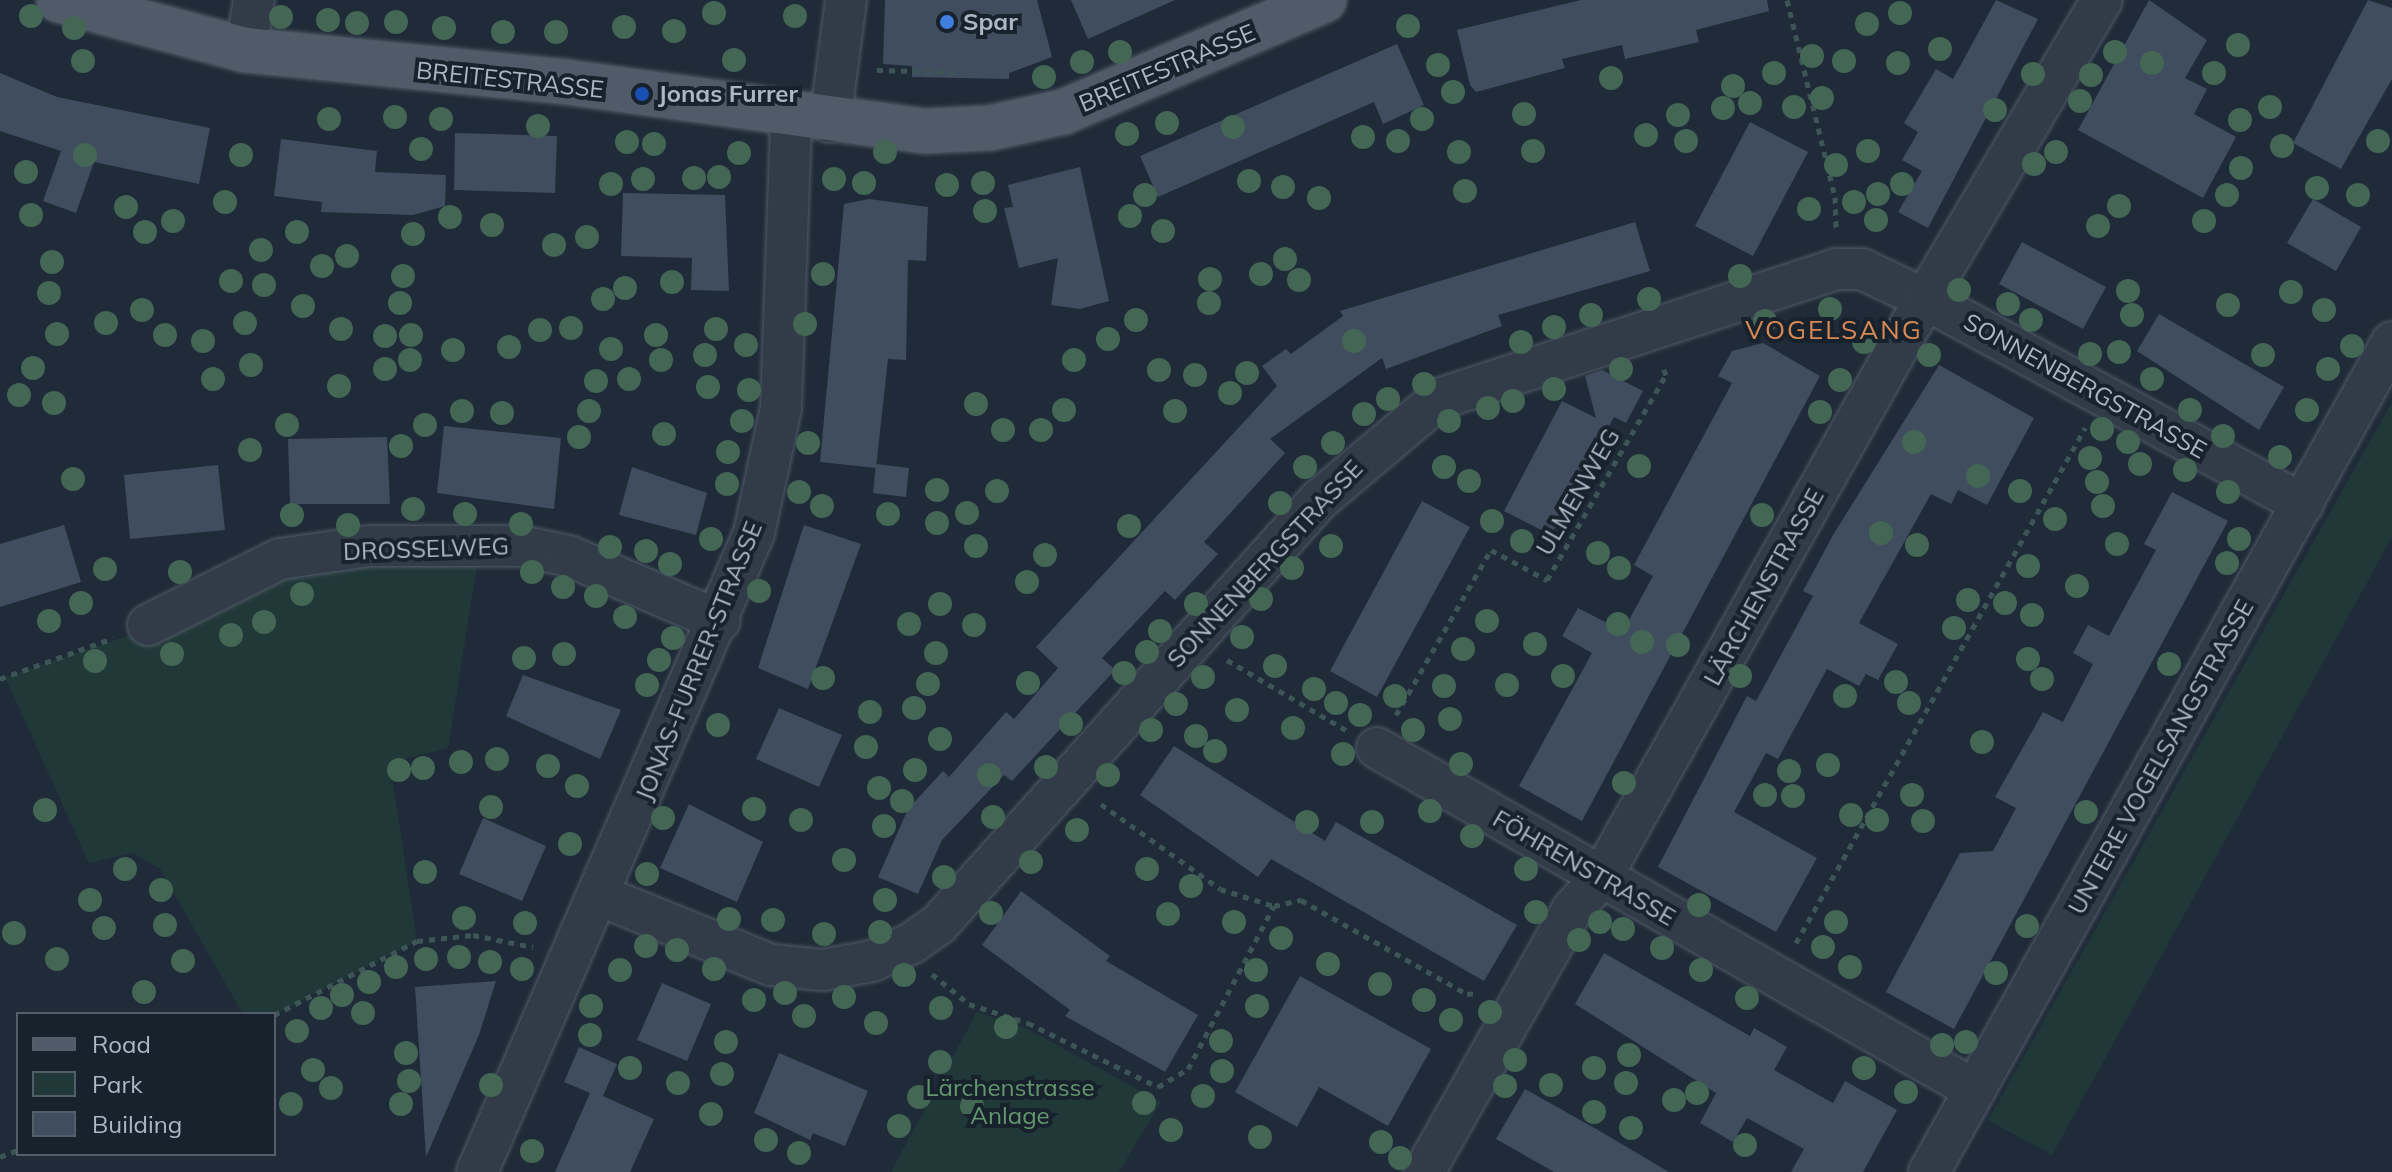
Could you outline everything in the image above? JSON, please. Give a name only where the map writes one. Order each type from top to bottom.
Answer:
[{"type":"main road","name":"BREITESTRASSE","points":[[59,0],[246,50],[566,82],[811,120],[937,131],[1022,122],[1092,102],[1324,0]]},
{"type":"street","points":[[246,50],[254,0]]},
{"type":"street","name":"JONAS-FURRER-STRASSE","points":[[477,1172],[601,896],[720,621],[754,533],[781,408],[811,120],[846,0]]},
{"type":"street","name":"LÄRCHENSTRASSE","points":[[1424,1172],[1572,910],[1601,878],[1925,299],[2102,0]]},
{"type":"street","name":"SONNENBERGSTRASSE","points":[[601,896],[771,965],[823,970],[872,961],[938,925],[1319,500],[1439,399],[1837,269],[1862,269],[1925,299],[2303,504]]},
{"type":"street","name":"UNTERE VOGELSANGSTRASSE","points":[[1929,1172],[2392,342]]},
{"type":"street","name":"DROSSELWEG","points":[[148,625],[280,559],[370,546],[521,546],[569,556],[720,621]]},
{"type":"street","name":"FÖHRENSTRASSE","points":[[1377,748],[1975,1090]]},
{"type":"path","points":[[1787,0],[1835,197],[1837,269]]},
{"type":"path","points":[[892,71],[957,72]]},
{"type":"path","name":"ULMENWEG","points":[[1377,748],[1491,550],[1547,580],[1666,375],[1651,330]]},
{"type":"path","points":[[1777,977],[2103,396]]},
{"type":"path","points":[[0,679],[148,625]]},
{"type":"path","points":[[1194,641],[1377,748]]},
{"type":"path","points":[[1110,810],[1220,889],[1274,906],[1301,900],[1467,994],[1528,988]]},
{"type":"path","points":[[969,1004],[1028,1023],[1158,1087],[1188,1069],[1274,906]]},
{"type":"path","points":[[276,1014],[417,941],[473,935],[546,955]]},
{"type":"green space","points":[[2392,402],[2392,537],[2052,1155],[1988,1120]]},
{"type":"green space","points":[[480,546],[448,748],[390,763],[417,941],[276,1014],[242,1012],[160,869],[133,853],[89,863],[5,677],[148,629],[280,559]]},
{"type":"green space","name":"Lärchenstrasse Anlage","points":[[977,1012],[1026,1028],[1161,1102],[1119,1172],[891,1172]]},
{"type":"building","name":"Spar","points":[[885,0],[1037,0],[1052,57],[1009,73],[1009,79],[912,77],[912,66],[883,64]]},
{"type":"building","points":[[1071,0],[1175,0],[1088,39]]},
{"type":"building","points":[[1581,0],[1767,0],[1769,11],[1696,30],[1699,42],[1625,59],[1622,45],[1562,59],[1565,68],[1476,92],[1470,85],[1457,30]]},
{"type":"building","points":[[1996,0],[2038,19],[1928,228],[1898,212],[1922,171],[1902,160],[1918,132],[1904,123],[1936,69],[1953,79]]},
{"type":"building","points":[[2149,0],[2207,40],[2185,78],[2207,89],[2194,114],[2236,137],[2203,198],[2078,130]]},
{"type":"building","points":[[2368,0],[2392,8],[2392,79],[2341,169],[2293,143]]},
{"type":"building","points":[[1397,44],[1424,105],[1383,124],[1374,102],[1158,197],[1140,156]]},
{"type":"building","points":[[0,73],[57,97],[210,128],[199,184],[94,162],[76,213],[43,201],[61,151],[0,131]]},
{"type":"building","points":[[1750,122],[1808,152],[1753,256],[1695,226]]},
{"type":"building","points":[[455,133],[557,136],[555,193],[454,190]]},
{"type":"building","points":[[281,139],[377,151],[375,172],[446,175],[445,206],[413,215],[321,212],[322,202],[274,196]]},
{"type":"building","points":[[1080,167],[1109,301],[1080,309],[1051,305],[1058,258],[1019,268],[1004,208],[1013,207],[1008,185]]},
{"type":"building","points":[[623,193],[725,195],[729,291],[691,290],[692,258],[621,256]]},
{"type":"building","points":[[869,199],[928,207],[926,261],[908,260],[906,360],[888,359],[876,468],[820,462],[844,204]]},
{"type":"building","points":[[2313,199],[2361,227],[2336,271],[2287,243]]},
{"type":"building","points":[[1635,222],[1650,271],[1498,315],[1502,326],[1386,369],[1382,358],[1270,439],[1285,453],[1204,542],[1218,554],[1175,600],[1165,591],[1102,658],[1115,670],[1012,781],[1004,775],[942,840],[918,894],[878,877],[908,809],[943,771],[949,777],[1006,712],[1014,719],[1058,668],[1036,647],[1277,386],[1262,366],[1286,349],[1291,354],[1343,316],[1340,311]]},
{"type":"building","points":[[2022,242],[2106,287],[2083,329],[1999,284]]},
{"type":"building","points":[[2159,314],[2284,387],[2259,430],[2137,351]]},
{"type":"building","points":[[1763,343],[1820,376],[1582,821],[1519,786],[1592,653],[1562,636],[1578,608],[1623,631],[1653,576],[1634,565],[1732,383],[1718,376],[1732,351]]},
{"type":"building","points":[[1939,365],[2034,418],[1987,505],[1958,490],[1951,504],[1931,494],[1859,623],[1898,644],[1878,680],[1866,674],[1859,686],[1827,669],[1778,759],[1766,753],[1734,812],[1817,858],[1776,932],[1658,867],[1747,696],[1756,701],[1813,596],[1803,591],[1833,535]]},
{"type":"building","points":[[1602,370],[1643,391],[1626,423],[1614,417],[1551,535],[1504,511],[1562,401],[1596,418],[1585,376]]},
{"type":"building","points":[[444,426],[561,438],[554,509],[437,493]]},
{"type":"building","points":[[387,437],[390,504],[290,504],[288,439]]},
{"type":"building","points":[[876,464],[909,468],[906,497],[873,493]]},
{"type":"building","points":[[218,465],[225,530],[130,539],[124,475]]},
{"type":"building","points":[[632,467],[707,493],[696,535],[619,515]]},
{"type":"building","points":[[2172,492],[2228,521],[1954,1029],[1886,992],[1960,853],[1993,851],[2016,808],[1995,797],[2043,712],[2063,722],[2093,664],[2073,653],[2088,625],[2109,636],[2156,550],[2144,544]]},
{"type":"building","points":[[1422,501],[1470,527],[1377,697],[1330,671]]},
{"type":"building","points":[[64,525],[81,582],[0,607],[0,544]]},
{"type":"building","points":[[804,525],[861,544],[808,689],[758,668]]},
{"type":"building","points":[[523,675],[621,710],[600,759],[506,716]]},
{"type":"building","points":[[779,708],[842,735],[819,787],[756,759]]},
{"type":"building","points":[[1174,746],[1325,841],[1336,822],[1517,925],[1484,981],[1271,859],[1258,877],[1140,795]]},
{"type":"building","points":[[689,804],[763,842],[737,902],[660,868]]},
{"type":"building","points":[[483,818],[546,846],[522,901],[459,874]]},
{"type":"building","points":[[1021,891],[1110,956],[1106,961],[1198,1015],[1165,1072],[1065,1016],[1070,1010],[982,945]]},
{"type":"building","points":[[1604,953],[1750,1036],[1754,1028],[1787,1047],[1774,1070],[1833,1103],[1845,1081],[1897,1110],[1863,1172],[1791,1172],[1804,1149],[1747,1118],[1733,1142],[1700,1123],[1716,1093],[1575,1004]]},
{"type":"building","points":[[1300,976],[1431,1049],[1388,1126],[1319,1087],[1297,1127],[1235,1092]]},
{"type":"building","points":[[496,981],[479,1035],[426,1157],[415,987]]},
{"type":"building","points":[[662,983],[711,1004],[687,1061],[637,1040]]},
{"type":"building","points":[[579,1047],[617,1064],[603,1096],[654,1119],[630,1172],[555,1172],[590,1093],[564,1082]]},
{"type":"building","points":[[779,1053],[868,1091],[845,1146],[813,1133],[810,1140],[754,1113]]},
{"type":"building","points":[[1525,1089],[1669,1172],[1554,1172],[1496,1139]]},
{"type":"place","name":"Spar","points":[[947,22]]},
{"type":"place","name":"Jonas Furrer","points":[[642,94]]},
{"type":"district","name":"VOGELSANG","points":[[1834,330]]}]
